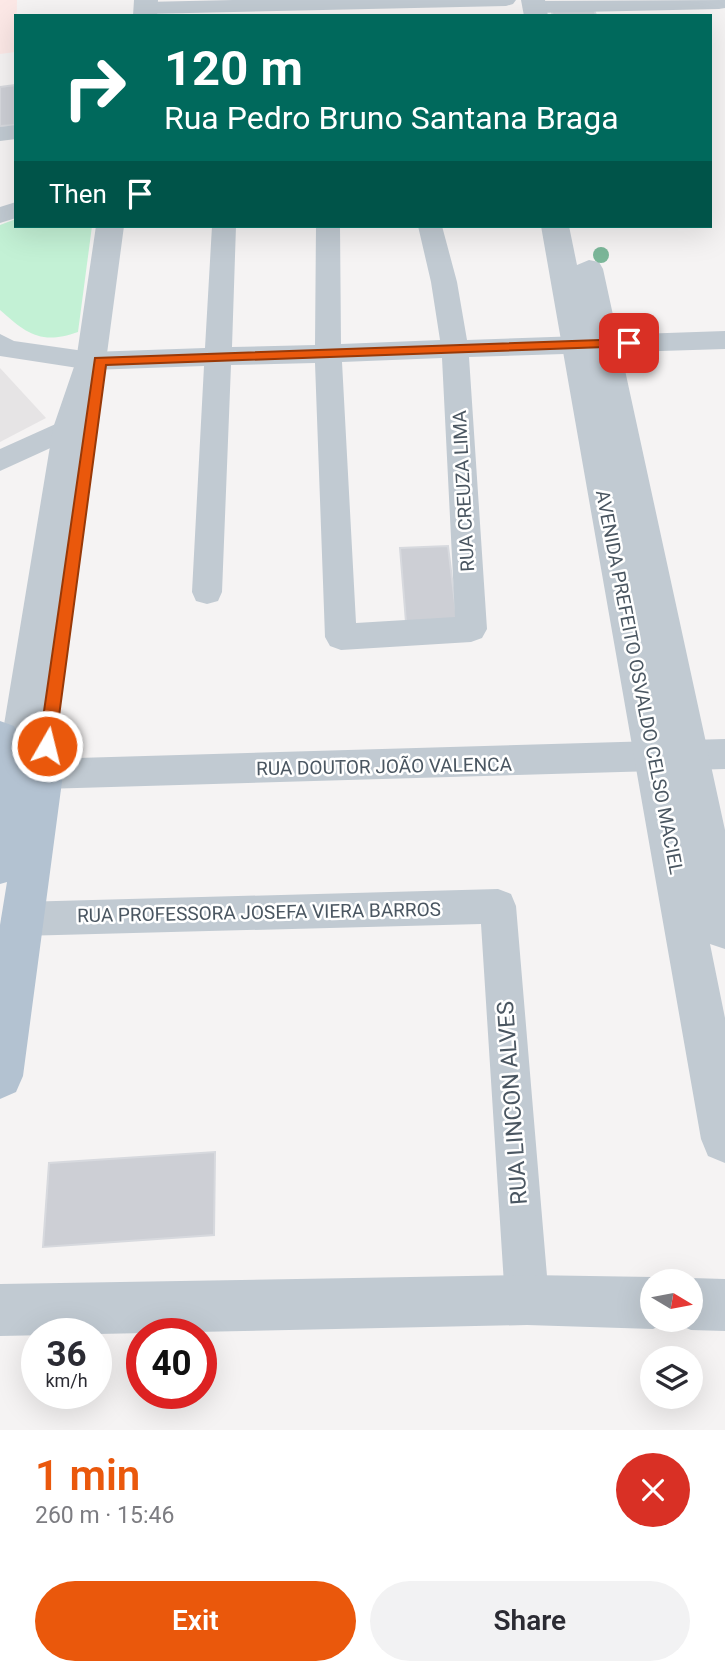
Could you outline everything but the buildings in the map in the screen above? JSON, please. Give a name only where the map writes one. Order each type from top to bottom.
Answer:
[{"type":"main road","points":[[0,865],[20,761]]},
{"type":"main road","points":[[0,1076],[20,919],[20,761]]},
{"type":"street","points":[[139,8],[237,12],[327,11],[409,9],[506,0]]},
{"type":"street","points":[[527,8],[719,2]]},
{"type":"street","points":[[20,761],[69,428],[96,361],[110,228]]},
{"type":"street","points":[[20,761],[124,228]]},
{"type":"street","points":[[207,593],[224,228]]},
{"type":"street","points":[[328,228],[328,353]]},
{"type":"street","name":"RUA CREUZA LIMA","points":[[328,353],[341,637],[471,629],[455,349],[444,282],[430,228]]},
{"type":"street","name":"AVENIDA PREFEITO OSVALDO CELSO MACIEL","points":[[556,228],[708,755],[725,929]]},
{"type":"street","name":"AVENIDA PREFEITO OSVALDO CELSO MACIEL","points":[[580,228],[591,345],[654,757],[725,1139]]},
{"type":"street","points":[[0,342],[6,349],[96,361],[725,340]]},
{"type":"street","points":[[0,461],[69,428]]},
{"type":"street","name":"RUA DOUTOR JOÃO VALENCA","points":[[20,761],[708,755]]},
{"type":"street","name":"RUA PROFESSORA JOSEFA VIERA BARROS","points":[[20,919],[498,906]]},
{"type":"street","name":"RUA LINCON ALVES","points":[[498,906],[527,1300]]},
{"type":"street","points":[[0,1310],[527,1300],[640,1303]]},
{"type":"street","points":[[704,1304],[725,1305]]},
{"type":"shaded area","points":[[0,0],[17,0],[17,14],[14,14],[14,52],[0,54]]},
{"type":"shaded area","points":[[0,368],[46,418],[0,442]]},
{"type":"green space","points":[[14,220],[14,228],[92,228],[78,332],[54,337],[35,335],[0,310],[0,225]]},
{"type":"route","points":[[47,746],[100,361],[629,343]]}]
